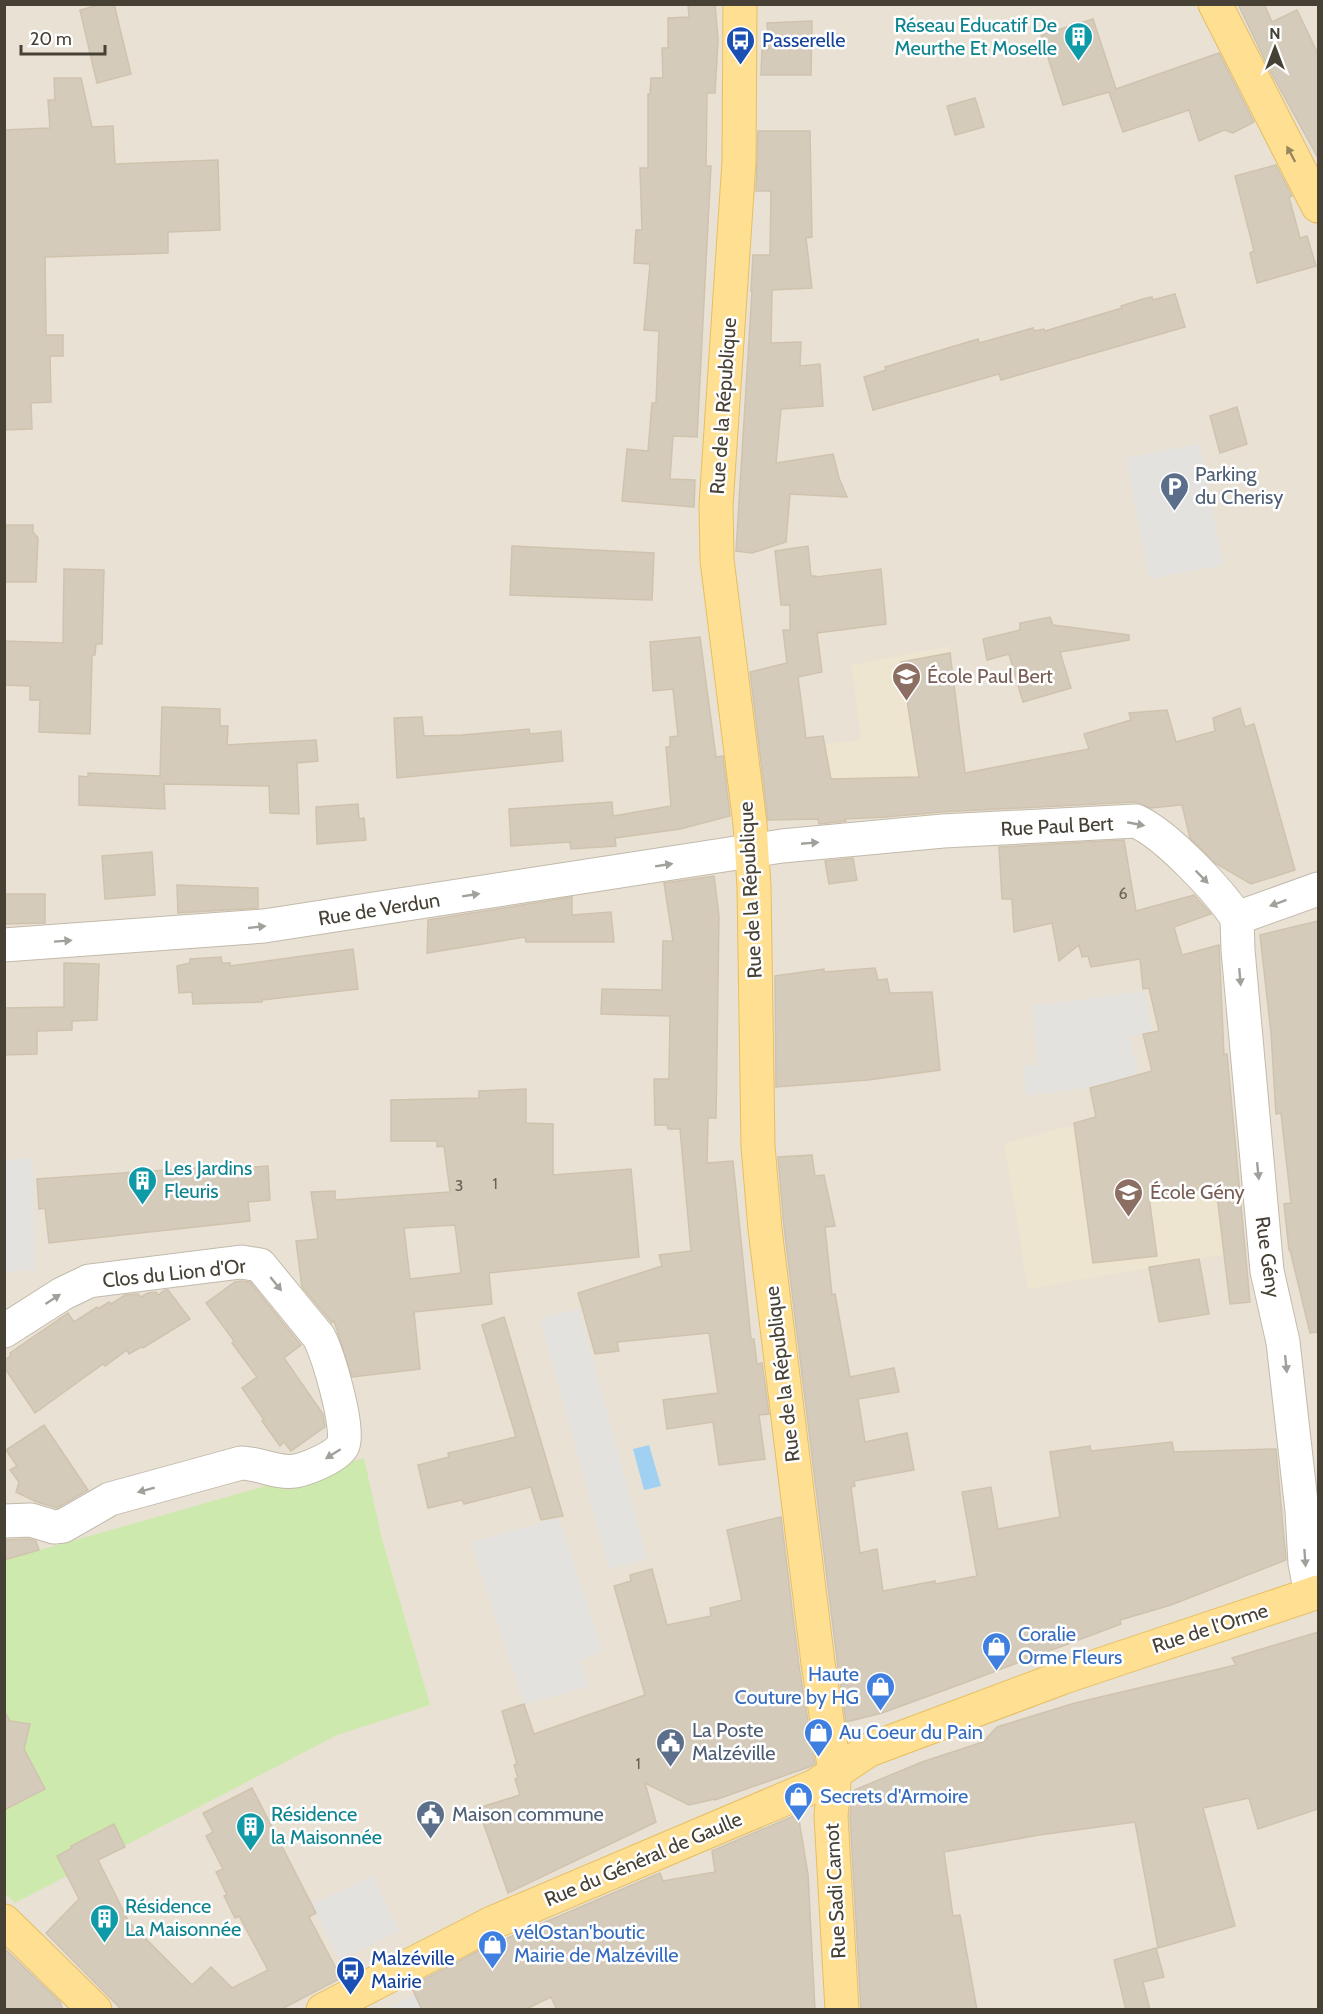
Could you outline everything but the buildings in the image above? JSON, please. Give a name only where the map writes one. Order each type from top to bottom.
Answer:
[{"type":"main road","name":"Rue de la République","points":[[740,4],[739,162],[716,505],[717,560],[752,851],[758,1146],[765,1229],[818,1663],[835,1772]]},
{"type":"main road","points":[[1215,4],[1318,206]]},
{"type":"main road","name":"Rue de l'Orme","points":[[835,1772],[869,1750],[1064,1677],[1315,1593]]},
{"type":"main road","name":"Rue du Général de Gaulle","points":[[323,2010],[492,1923],[815,1786],[835,1772]]},
{"type":"main road","name":"Rue Sadi Carnot","points":[[835,1772],[831,1816],[842,2010]]},
{"type":"main road","points":[[4,1921],[95,2010]]},
{"type":"street","name":"Rue Paul Bert","points":[[752,851],[782,846],[943,831],[1136,821],[1164,839],[1226,902],[1237,918]]},
{"type":"street","name":"Rue de Verdun","points":[[4,945],[264,926],[752,851]]},
{"type":"street","points":[[1237,918],[1318,889]]},
{"type":"street","name":"Rue Gény","points":[[1237,918],[1238,950],[1268,1271],[1283,1342],[1302,1511],[1305,1563],[1315,1593]]},
{"type":"street","name":"Clos du Lion d'Or","points":[[4,1331],[62,1294],[88,1281],[241,1262],[260,1266],[319,1337],[325,1349],[330,1361],[345,1440],[338,1452],[297,1471],[283,1472],[253,1463],[241,1463],[110,1499],[63,1526],[54,1527],[31,1520],[4,1521]]},
{"type":"shaded area","points":[[5,5],[1318,5],[1318,2009],[5,2010]]},
{"type":"shaded area","name":"Parking du Cherisy","points":[[1200,444],[1223,565],[1149,579],[1126,458]]},
{"type":"shaded area","name":"École Paul Bert","points":[[949,646],[971,815],[768,820],[758,752],[861,740],[851,665]]},
{"type":"shaded area","points":[[1144,991],[1152,1031],[1129,1037],[1139,1075],[1080,1089],[1026,1096],[1024,1066],[1038,1065],[1032,1006]]},
{"type":"shaded area","name":"École Gény","points":[[1074,1125],[1213,1154],[1245,1251],[1028,1289],[1004,1143]]},
{"type":"shaded area","points":[[33,1158],[35,1269],[5,1273],[5,1160]]},
{"type":"shaded area","points":[[579,1309],[647,1559],[609,1569],[540,1318]]},
{"type":"shaded area","points":[[559,1518],[603,1652],[580,1660],[588,1687],[524,1704],[471,1542]]},
{"type":"shaded area","points":[[373,1876],[399,1931],[340,1960],[312,1904]]},
{"type":"shaded area","points":[[415,1994],[422,2010],[384,2010],[400,2002]]},
{"type":"green space","points":[[364,1458],[382,1539],[430,1705],[337,1735],[15,1903],[5,1893],[5,1560]]},
{"type":"water","points":[[649,1445],[661,1486],[644,1490],[633,1449]]},
{"type":"place","name":"Réseau Educatif De Meurthe Et Moselle","points":[[1078,62]]},
{"type":"place","name":"Passerelle","points":[[741,66]]},
{"type":"place","name":"Parking du Cherisy","points":[[1174,512]]},
{"type":"place","name":"École Paul Bert","points":[[906,702]]},
{"type":"place","name":"Les Jardins Fleuris","points":[[143,1206]]},
{"type":"place","name":"École Gény","points":[[1129,1218]]},
{"type":"place","name":"Coralie Orme Fleurs","points":[[997,1672]]},
{"type":"place","name":"Haute Couture by HG","points":[[880,1712]]},
{"type":"place","name":"Au Coeur du Pain","points":[[818,1758]]},
{"type":"place","name":"La Poste Malzéville","points":[[671,1768]]},
{"type":"place","name":"Secrets d'Armoire","points":[[799,1822]]},
{"type":"place","name":"Maison commune","points":[[431,1840]]},
{"type":"place","name":"Résidence la Maisonnée","points":[[250,1852]]},
{"type":"place","name":"Résidence La Maisonnée","points":[[104,1944]]},
{"type":"place","name":"vélOstan'boutic Mairie de Malzéville","points":[[493,1970]]},
{"type":"place","name":"Malzéville Mairie","points":[[350,1996]]}]
